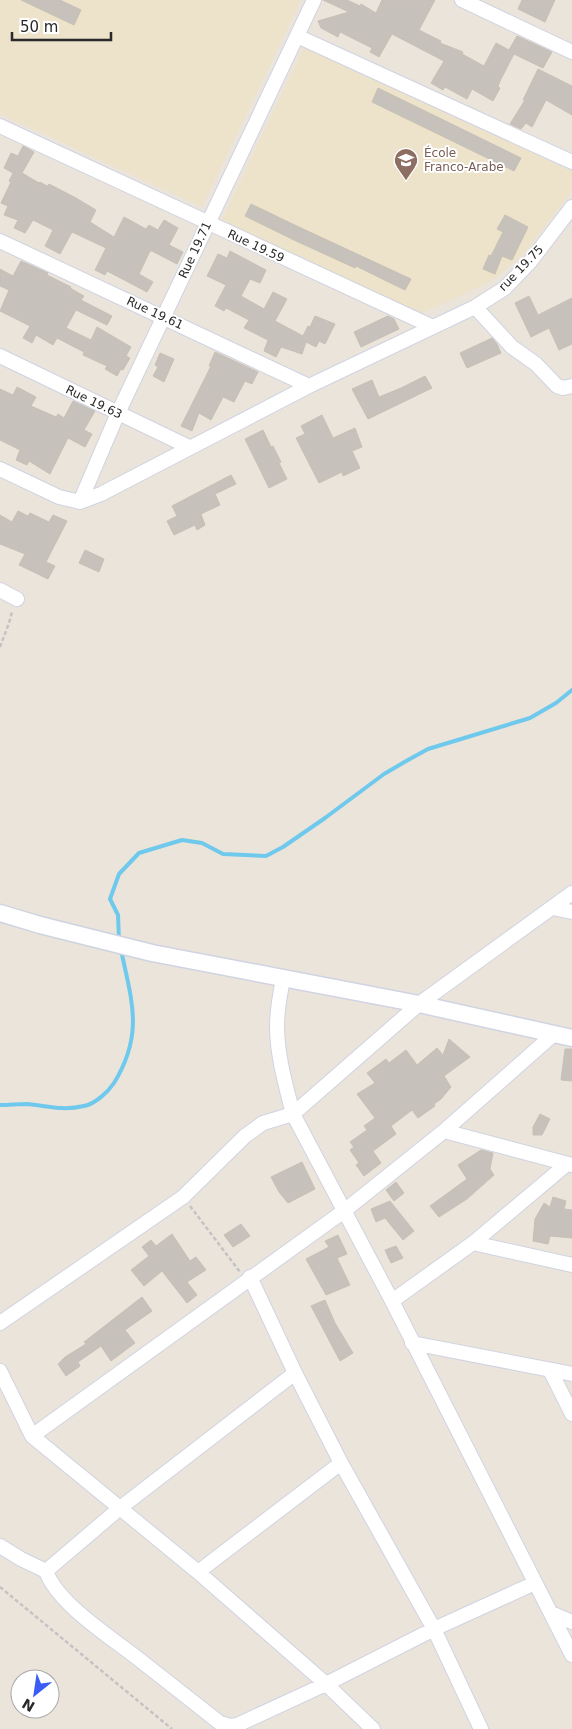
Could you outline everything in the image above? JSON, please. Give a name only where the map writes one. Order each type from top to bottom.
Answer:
[{"type":"street","name":"Rue 19.71","points":[[80,502],[118,413],[314,0]]},
{"type":"street","points":[[462,0],[572,52]]},
{"type":"street","points":[[297,36],[572,162]]},
{"type":"street","name":"Rue 19.59","points":[[0,126],[431,326]]},
{"type":"street","name":"rue 19.75","points":[[80,502],[101,494],[309,386],[475,306],[505,288],[530,262],[572,207]]},
{"type":"street","name":"Rue 19.61","points":[[0,241],[309,386]]},
{"type":"street","points":[[475,306],[512,347],[536,364],[557,386],[563,388],[572,386]]},
{"type":"street","name":"Rue 19.63","points":[[0,356],[189,447]]},
{"type":"street","points":[[0,469],[59,497],[80,502]]},
{"type":"street","points":[[2,591],[17,600]]},
{"type":"street","points":[[0,1323],[183,1197],[245,1136],[263,1123],[294,1114],[420,1004],[572,893]]},
{"type":"street","points":[[553,908],[572,912]]},
{"type":"street","points":[[0,913],[40,926],[152,953],[420,1004],[572,1038]]},
{"type":"street","points":[[283,979],[277,1026],[278,1048],[284,1081],[294,1114],[392,1301],[572,1655]]},
{"type":"street","points":[[32,1436],[248,1278],[344,1211],[444,1131],[554,1034]]},
{"type":"street","points":[[444,1131],[570,1165]]},
{"type":"street","points":[[392,1301],[473,1243],[570,1165]]},
{"type":"street","points":[[473,1243],[572,1265]]},
{"type":"street","points":[[248,1278],[341,1463],[434,1629],[481,1729]]},
{"type":"street","points":[[412,1343],[572,1374]]},
{"type":"street","points":[[550,1370],[572,1414]]},
{"type":"street","points":[[0,1371],[32,1436],[198,1572],[326,1684],[373,1729]]},
{"type":"street","points":[[46,1571],[120,1508],[295,1373]]},
{"type":"street","points":[[198,1572],[341,1463]]},
{"type":"street","points":[[0,1546],[46,1571],[50,1581],[71,1605],[114,1641],[225,1726],[237,1725],[326,1684],[434,1629],[535,1583]]},
{"type":"street","points":[[551,1613],[572,1622]]},
{"type":"path","points":[[0,647],[12,613],[2,591]]},
{"type":"path","points":[[183,1197],[248,1278]]},
{"type":"path","points":[[0,1587],[172,1729]]},
{"type":"shaded area","points":[[0,0],[301,0],[202,207],[0,114]]},
{"type":"shaded area","name":"École Franco-Arabe","points":[[304,47],[572,171],[572,191],[524,253],[492,281],[418,315],[221,222]]},
{"type":"building","points":[[21,0],[60,0],[81,10],[74,25]]},
{"type":"building","points":[[323,0],[347,0],[360,6],[361,4],[376,13],[382,0],[435,0],[419,30],[441,41],[440,43],[463,52],[462,54],[484,66],[496,43],[509,50],[517,36],[552,52],[543,68],[514,54],[500,81],[498,87],[500,88],[493,101],[472,89],[467,99],[445,87],[443,90],[431,83],[444,61],[392,34],[379,57],[370,52],[372,48],[340,32],[338,37],[321,28],[318,21],[349,12]]},
{"type":"building","points":[[522,0],[555,0],[545,22],[518,9]]},
{"type":"building","points":[[538,69],[572,86],[572,115],[546,100],[532,127],[526,123],[521,129],[510,124],[525,100],[523,100]]},
{"type":"building","points":[[378,88],[521,158],[514,171],[372,102]]},
{"type":"building","points":[[23,146],[34,152],[22,173],[39,183],[47,186],[49,184],[96,210],[90,222],[114,237],[124,217],[146,229],[149,225],[158,230],[164,220],[178,228],[169,245],[183,252],[177,264],[150,251],[139,274],[153,282],[147,292],[107,271],[105,275],[95,270],[106,248],[72,232],[60,254],[45,246],[53,230],[33,220],[25,233],[14,228],[18,220],[4,215],[8,206],[1,203],[13,173],[4,168],[11,153],[18,156]]},
{"type":"building","points":[[251,204],[411,279],[405,290],[356,266],[355,268],[294,240],[245,216]]},
{"type":"building","points":[[505,215],[528,227],[512,260],[502,256],[495,274],[483,269],[503,232],[497,229]]},
{"type":"building","points":[[230,251],[266,270],[260,283],[250,279],[241,296],[264,309],[273,292],[287,299],[275,321],[303,336],[315,316],[335,324],[325,344],[319,341],[316,347],[306,342],[302,354],[281,347],[276,357],[264,351],[268,340],[244,328],[249,320],[226,308],[224,311],[215,306],[226,285],[207,276],[218,254],[227,258]]},
{"type":"building","points":[[21,261],[48,273],[47,275],[84,296],[81,300],[112,316],[107,325],[76,310],[66,328],[91,340],[97,327],[131,347],[126,356],[130,358],[117,376],[105,369],[107,366],[83,355],[84,352],[57,338],[53,345],[36,335],[32,343],[23,338],[30,326],[0,311],[9,290],[0,286],[0,269],[13,276]]},
{"type":"building","points":[[529,296],[538,315],[572,298],[572,344],[559,350],[549,328],[531,337],[515,303]]},
{"type":"building","points":[[388,316],[394,319],[399,329],[361,347],[354,332]]},
{"type":"building","points":[[492,338],[501,353],[467,368],[460,353]]},
{"type":"building","points":[[215,352],[258,372],[252,384],[245,381],[234,402],[223,397],[211,420],[199,413],[192,431],[181,426],[211,366],[209,366]]},
{"type":"building","points":[[160,353],[174,359],[164,382],[153,376],[158,367],[155,365]]},
{"type":"building","points":[[425,376],[432,388],[368,419],[352,389],[372,380],[379,397]]},
{"type":"building","points":[[17,387],[36,397],[31,406],[56,417],[58,414],[64,418],[73,401],[95,411],[84,430],[92,434],[85,447],[68,438],[50,474],[29,461],[27,465],[16,460],[20,450],[0,440],[0,389],[13,395]]},
{"type":"building","points":[[322,415],[333,438],[355,428],[362,447],[352,451],[360,468],[343,476],[342,472],[319,483],[296,438],[305,434],[301,426]]},
{"type":"building","points":[[263,430],[281,462],[279,463],[287,479],[269,488],[245,439]]},
{"type":"building","points":[[231,475],[236,484],[215,494],[220,505],[201,514],[205,525],[197,530],[195,525],[174,535],[167,521],[177,516],[172,506]]},
{"type":"building","points":[[18,511],[28,516],[30,513],[49,522],[53,515],[67,521],[46,562],[55,566],[48,579],[19,565],[25,554],[0,544],[0,515],[12,522]]},
{"type":"building","points":[[85,550],[104,559],[99,572],[79,563]]},
{"type":"building","points":[[449,1039],[470,1057],[444,1076],[451,1087],[434,1104],[435,1106],[418,1118],[412,1110],[391,1126],[396,1134],[373,1151],[381,1163],[364,1176],[356,1165],[359,1163],[350,1150],[354,1147],[350,1142],[367,1130],[364,1126],[375,1118],[357,1094],[375,1083],[367,1073],[386,1059],[389,1063],[406,1050],[417,1065],[437,1048],[443,1055]]},
{"type":"building","points":[[565,1049],[572,1049],[572,1081],[561,1080]]},
{"type":"building","points":[[540,1114],[550,1119],[542,1135],[533,1135],[533,1127]]},
{"type":"building","points":[[481,1150],[493,1153],[490,1169],[494,1175],[467,1199],[439,1217],[430,1206],[467,1179],[458,1165]]},
{"type":"building","points":[[302,1162],[315,1189],[288,1203],[279,1192],[271,1177]]},
{"type":"building","points":[[396,1182],[404,1193],[394,1201],[386,1190]]},
{"type":"building","points":[[553,1197],[566,1201],[564,1209],[572,1210],[572,1238],[550,1236],[548,1244],[533,1241],[535,1219],[544,1203],[550,1207]]},
{"type":"building","points":[[390,1201],[414,1231],[403,1240],[385,1218],[376,1222],[371,1209]]},
{"type":"building","points":[[241,1224],[250,1236],[233,1247],[224,1235]]},
{"type":"building","points":[[172,1234],[190,1261],[196,1257],[206,1270],[187,1282],[197,1295],[187,1303],[162,1271],[144,1286],[131,1270],[149,1256],[142,1247],[151,1240],[156,1246]]},
{"type":"building","points":[[338,1235],[347,1254],[337,1258],[350,1285],[326,1295],[306,1259],[329,1247],[325,1241]]},
{"type":"building","points":[[396,1246],[403,1258],[391,1263],[385,1250]]},
{"type":"building","points":[[142,1297],[152,1311],[125,1330],[135,1343],[111,1361],[101,1346],[78,1362],[80,1366],[66,1376],[58,1364],[65,1357],[86,1344],[84,1342]]},
{"type":"building","points":[[325,1300],[335,1323],[353,1353],[340,1361],[311,1306]]},
{"type":"waterway","points":[[119,940],[118,915],[110,899],[119,874],[139,853],[182,840],[202,843],[223,854],[266,856],[283,847],[325,818],[384,774],[428,749],[530,718],[556,703],[572,690]]},
{"type":"waterway","points":[[0,1105],[27,1104],[55,1108],[84,1106],[101,1097],[114,1083],[129,1049],[133,1018],[132,1002],[121,950]]},
{"type":"place","name":"École Franco-Arabe","points":[[406,181]]}]
